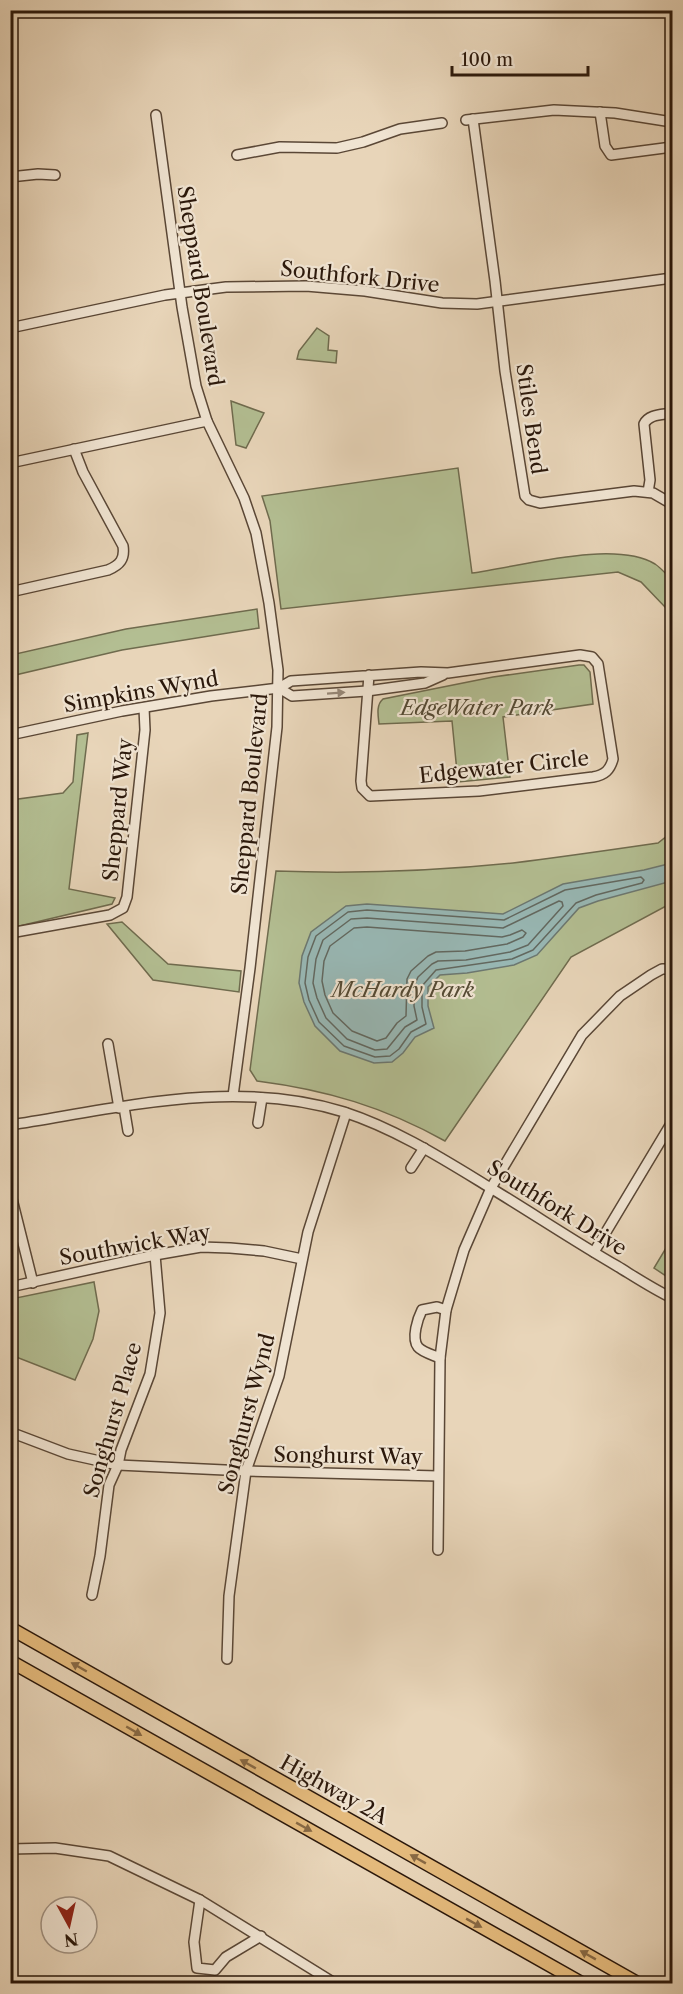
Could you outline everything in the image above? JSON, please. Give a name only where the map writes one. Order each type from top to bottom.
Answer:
[{"type":"main road","name":"Highway 2A","points":[[10,1628],[639,1983]]},
{"type":"main road","points":[[10,1661],[583,1983]]},
{"type":"street","points":[[498,303],[469,120],[537,111],[600,112],[672,122]]},
{"type":"street","points":[[600,112],[605,146],[615,156],[672,147]]},
{"type":"street","name":"Sheppard Boulevard","points":[[156,115],[190,358],[207,422],[244,498],[256,532],[272,620],[279,688],[277,727],[250,968],[233,1096]]},
{"type":"street","points":[[237,155],[280,147],[338,148],[352,146],[400,129],[442,123]]},
{"type":"street","points":[[10,177],[56,175]]},
{"type":"street","name":"Southfork Drive","points":[[10,328],[180,293],[247,286],[306,286],[365,291],[442,303],[477,304],[672,278]]},
{"type":"street","name":"Stiles Bend","points":[[498,303],[505,371],[525,495],[529,500],[540,503],[634,491],[659,495],[672,504]]},
{"type":"street","points":[[648,492],[650,480],[644,424],[648,418],[653,416],[672,413]]},
{"type":"street","points":[[10,463],[207,422]]},
{"type":"street","points":[[10,592],[108,570],[118,566],[121,562],[123,546],[83,472],[74,450]]},
{"type":"street","name":"Edgewater Circle","points":[[369,675],[361,781],[362,788],[370,796],[478,791],[600,776],[608,770],[613,759],[600,670],[596,660],[592,657],[580,655],[448,673]]},
{"type":"street","points":[[422,672],[448,673],[424,683],[367,691],[292,696],[279,688],[291,681],[422,672]]},
{"type":"street","name":"Simpkins Wynd","points":[[10,735],[144,708],[279,688]]},
{"type":"street","name":"Sheppard Way","points":[[10,933],[110,915],[123,908],[127,897],[145,730],[144,708]]},
{"type":"street","points":[[438,1550],[440,1358],[446,1310],[464,1250],[491,1188],[570,1053],[588,1028],[620,996],[662,969],[672,969]]},
{"type":"street","points":[[108,1044],[128,1131]]},
{"type":"street","name":"Southfork Drive","points":[[10,1125],[191,1097],[262,1098],[324,1107],[346,1113],[414,1141],[672,1298]]},
{"type":"street","points":[[258,1124],[262,1098]]},
{"type":"street","name":"Songhurst Wynd","points":[[227,1659],[229,1596],[246,1471],[279,1376],[308,1232],[346,1113]]},
{"type":"street","points":[[594,1252],[672,1122]]},
{"type":"street","points":[[411,1168],[424,1148]]},
{"type":"street","points":[[10,1191],[33,1283]]},
{"type":"street","name":"Southwick Way","points":[[10,1287],[201,1247],[264,1251],[302,1259]]},
{"type":"street","name":"Songhurst Place","points":[[93,1594],[100,1557],[108,1485],[118,1465],[121,1450],[150,1374],[160,1313],[155,1255]]},
{"type":"street","points":[[440,1358],[418,1348],[416,1330],[418,1317],[422,1310],[437,1307],[446,1310]]},
{"type":"street","name":"Songhurst Way","points":[[10,1432],[68,1454],[118,1465],[438,1476]]},
{"type":"street","points":[[10,1849],[55,1848],[109,1856],[200,1900],[336,1983]]},
{"type":"street","points":[[200,1900],[194,1942],[197,1968],[215,1970],[226,1958],[261,1936]]},
{"type":"green space","points":[[317,328],[329,336],[328,350],[337,351],[336,363],[297,359],[299,351]]},
{"type":"green space","points":[[231,401],[264,413],[246,448],[236,445]]},
{"type":"green space","points":[[458,468],[472,573],[591,554],[637,557],[655,564],[672,580],[672,653],[666,608],[641,582],[618,572],[281,609],[270,521],[262,496]]},
{"type":"green space","points":[[257,609],[259,628],[122,650],[11,676],[11,655],[126,629]]},
{"type":"green space","name":"EdgeWater Park","points":[[584,665],[590,672],[593,704],[503,717],[510,777],[458,782],[452,721],[379,724],[378,707],[383,699],[493,677]]},
{"type":"green space","points":[[88,733],[69,889],[115,898],[112,904],[11,928],[11,800],[63,793],[73,782],[77,735]]},
{"type":"green space","name":"McHardy Park","points":[[672,832],[672,906],[666,906],[571,957],[445,1141],[377,1109],[307,1089],[257,1081],[250,1070],[276,871],[395,871],[513,863],[658,843]]},
{"type":"green space","points":[[122,922],[168,964],[241,971],[239,992],[153,980],[107,924]]},
{"type":"green space","points":[[672,1238],[672,1280],[654,1268]]},
{"type":"green space","points":[[94,1282],[99,1311],[93,1339],[75,1380],[11,1355],[11,1299]]},
{"type":"water","points":[[672,863],[672,881],[579,908],[537,955],[514,965],[440,975],[428,987],[428,1006],[434,1028],[415,1037],[403,1053],[392,1062],[374,1063],[340,1051],[315,1026],[304,1002],[299,983],[302,956],[311,932],[346,906],[367,904],[503,914],[563,884]]}]
